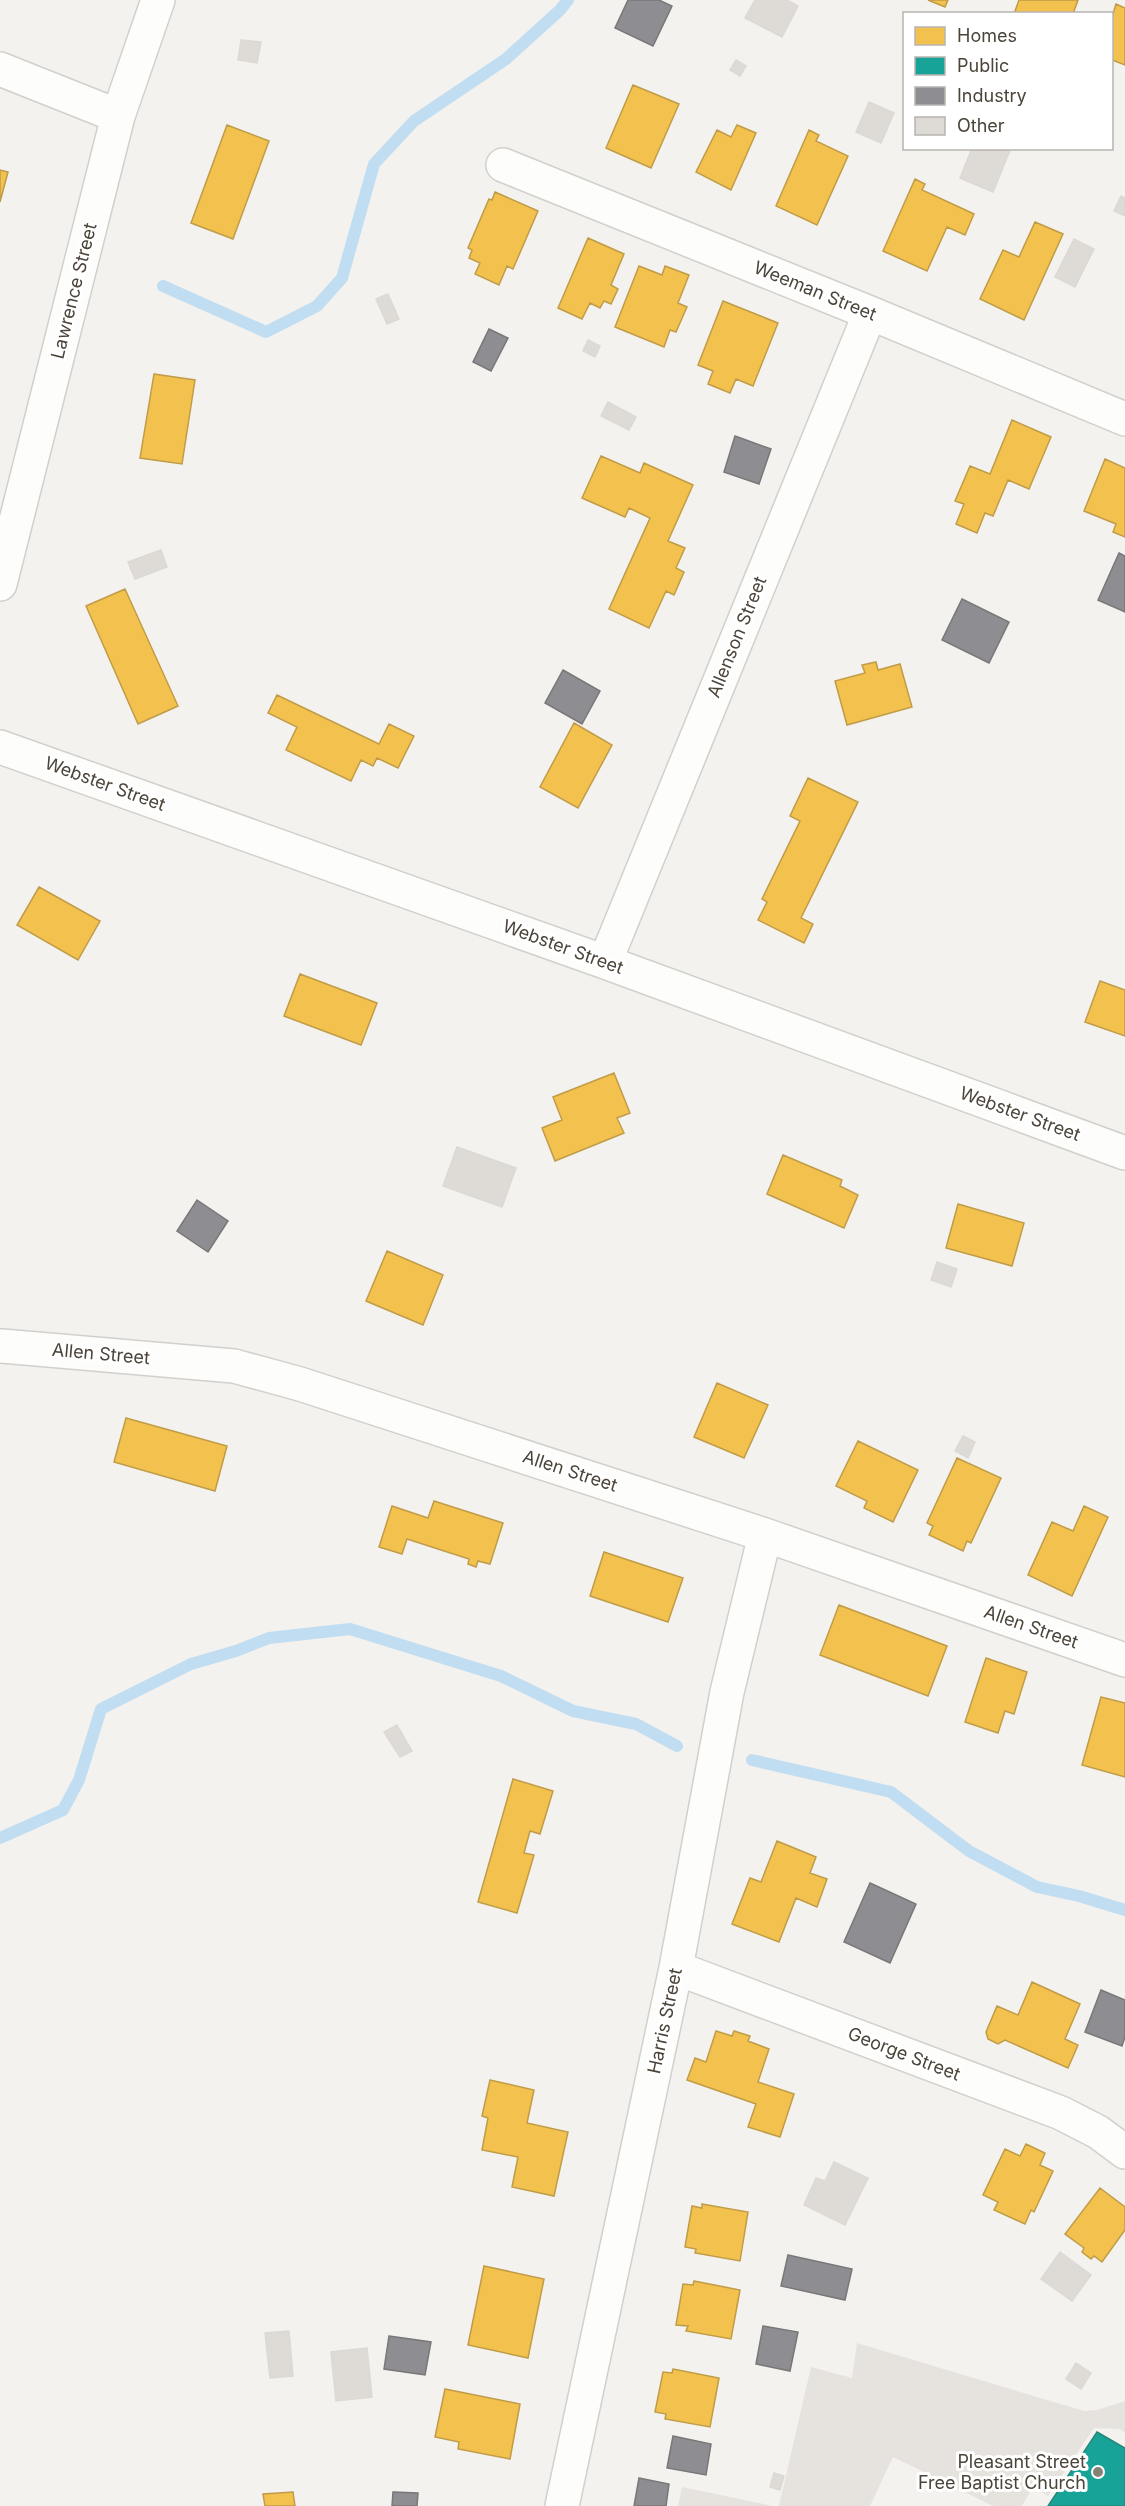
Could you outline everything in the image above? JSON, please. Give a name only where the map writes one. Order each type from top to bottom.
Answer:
[{"type":"street","name":"Lawrence Street","points":[[0,584],[118,116],[158,0]]},
{"type":"street","points":[[0,69],[118,116]]},
{"type":"street","name":"Weeman Street","points":[[503,165],[1125,419]]},
{"type":"street","name":"Allenson Street","points":[[605,962],[870,313]]},
{"type":"street","name":"Webster Street","points":[[0,747],[605,962],[1125,1153]]},
{"type":"street","name":"Allen Street","points":[[2,1346],[234,1366],[330,1392],[765,1535],[1125,1660]]},
{"type":"street","name":"Harris Street","points":[[562,2506],[676,1968],[727,1692],[765,1535]]},
{"type":"street","name":"George Street","points":[[676,1968],[1061,2114],[1098,2132],[1125,2152]]},
{"type":"shaded area","points":[[857,2343],[1084,2411],[1097,2410],[1125,2401],[1125,2433],[1120,2429],[1094,2428],[1048,2496],[1033,2487],[1022,2506],[993,2506],[893,2457],[870,2506],[779,2506],[811,2367],[852,2378]]},
{"type":"shaded area","points":[[682,2487],[773,2506],[678,2506]]},
{"type":"building: Homes","points":[[928,0],[948,0],[945,7]]},
{"type":"building: Homes","points":[[1019,0],[1078,0],[1074,12],[1015,12]]},
{"type":"building: Homes","points":[[1116,4],[1125,8],[1125,65],[1113,60],[1113,14]]},
{"type":"building: Homes","points":[[633,85],[679,104],[651,168],[606,148]]},
{"type":"building: Homes","points":[[227,125],[269,141],[233,239],[191,223]]},
{"type":"building: Homes","points":[[737,125],[756,133],[731,190],[696,172],[717,130],[731,137]]},
{"type":"building: Homes","points":[[809,130],[819,135],[816,141],[848,156],[817,225],[776,206]]},
{"type":"building: Homes","points":[[0,170],[8,172],[0,202]]},
{"type":"building: Homes","points":[[915,179],[925,184],[922,190],[974,214],[965,235],[947,227],[927,271],[883,251]]},
{"type":"building: Homes","points":[[495,192],[538,211],[513,269],[507,266],[499,285],[475,274],[480,263],[469,258],[472,250],[468,248],[489,199],[492,200]]},
{"type":"building: Homes","points":[[1035,222],[1063,234],[1024,320],[980,299],[1003,250],[1019,257]]},
{"type":"building: Homes","points":[[588,238],[624,254],[611,285],[618,289],[611,304],[604,301],[600,308],[590,303],[582,319],[558,308]]},
{"type":"building: Homes","points":[[639,266],[662,275],[665,266],[689,275],[678,303],[687,307],[676,332],[670,330],[664,347],[615,327]]},
{"type":"building: Homes","points":[[723,301],[778,323],[753,386],[736,379],[730,393],[708,384],[713,371],[698,365]]},
{"type":"building: Homes","points":[[154,374],[195,380],[182,464],[140,458]]},
{"type":"building: Homes","points":[[1012,420],[1051,437],[1029,489],[1008,480],[993,516],[985,513],[977,533],[956,524],[964,504],[955,501],[970,466],[990,474]]},
{"type":"building: Homes","points":[[601,456],[640,473],[644,463],[693,485],[668,541],[685,548],[676,568],[684,572],[674,595],[666,591],[649,628],[609,609],[650,518],[629,508],[625,517],[582,498]]},
{"type":"building: Homes","points":[[1105,459],[1125,468],[1125,537],[1113,532],[1116,524],[1084,511]]},
{"type":"building: Homes","points":[[125,589],[178,706],[138,724],[86,606]]},
{"type":"building: Homes","points":[[876,662],[878,670],[900,664],[912,707],[847,725],[835,681],[865,673],[862,665]]},
{"type":"building: Homes","points":[[277,695],[379,744],[389,724],[414,736],[398,768],[377,758],[373,766],[361,760],[351,781],[286,750],[297,727],[268,713]]},
{"type":"building: Homes","points":[[574,723],[612,745],[578,808],[540,787]]},
{"type":"building: Homes","points":[[808,778],[858,802],[801,918],[813,924],[804,943],[758,920],[767,902],[762,899],[800,821],[790,816]]},
{"type":"building: Homes","points":[[39,887],[100,921],[78,960],[17,925]]},
{"type":"building: Homes","points":[[300,974],[377,1003],[361,1045],[284,1016]]},
{"type":"building: Homes","points":[[1100,981],[1125,990],[1125,1036],[1085,1022]]},
{"type":"building: Homes","points":[[614,1073],[630,1113],[617,1118],[624,1133],[555,1161],[542,1128],[562,1120],[553,1097]]},
{"type":"building: Homes","points":[[783,1155],[842,1180],[840,1186],[858,1195],[844,1228],[767,1194]]},
{"type":"building: Homes","points":[[958,1204],[1024,1223],[1012,1266],[946,1248]]},
{"type":"building: Homes","points":[[387,1251],[443,1275],[423,1325],[366,1301]]},
{"type":"building: Homes","points":[[717,1383],[768,1405],[744,1458],[694,1437]]},
{"type":"building: Homes","points":[[126,1418],[227,1446],[215,1491],[114,1462]]},
{"type":"building: Homes","points":[[858,1441],[918,1470],[893,1522],[864,1508],[867,1501],[836,1486]]},
{"type":"building: Homes","points":[[957,1458],[1001,1478],[971,1543],[967,1541],[963,1551],[929,1535],[933,1526],[927,1523]]},
{"type":"building: Homes","points":[[434,1501],[503,1523],[490,1564],[478,1561],[476,1567],[468,1564],[469,1559],[407,1539],[402,1554],[379,1547],[392,1506],[428,1518]]},
{"type":"building: Homes","points":[[1084,1506],[1108,1517],[1072,1596],[1028,1575],[1052,1522],[1073,1531]]},
{"type":"building: Homes","points":[[604,1552],[683,1578],[668,1622],[590,1596]]},
{"type":"building: Homes","points":[[839,1605],[947,1646],[928,1696],[820,1655]]},
{"type":"building: Homes","points":[[986,1658],[1027,1672],[1014,1714],[1005,1711],[998,1733],[965,1722]]},
{"type":"building: Homes","points":[[1101,1697],[1125,1703],[1125,1777],[1082,1765]]},
{"type":"building: Homes","points":[[513,1779],[553,1791],[540,1834],[530,1831],[524,1853],[534,1855],[517,1913],[478,1902]]},
{"type":"building: Homes","points":[[777,1841],[816,1857],[810,1873],[827,1879],[817,1907],[796,1898],[779,1942],[732,1924],[750,1878],[761,1882]]},
{"type":"building: Homes","points":[[1032,1982],[1080,2004],[1065,2039],[1078,2045],[1068,2068],[1005,2040],[998,2044],[988,2039],[986,2032],[997,2006],[1018,2015]]},
{"type":"building: Homes","points":[[716,2031],[732,2036],[734,2031],[750,2036],[748,2041],[769,2049],[758,2082],[794,2094],[780,2137],[748,2127],[756,2104],[687,2080],[695,2058],[706,2062]]},
{"type":"building: Homes","points":[[490,2080],[534,2090],[527,2123],[568,2132],[554,2196],[512,2187],[518,2157],[482,2150],[488,2118],[482,2116]]},
{"type":"building: Homes","points":[[1026,2144],[1045,2153],[1040,2165],[1053,2171],[1034,2212],[1031,2210],[1025,2224],[994,2210],[998,2202],[983,2195],[1005,2149],[1020,2156]]},
{"type":"building: Homes","points":[[1100,2188],[1125,2207],[1125,2230],[1102,2262],[1094,2256],[1091,2259],[1082,2252],[1084,2248],[1065,2234]]},
{"type":"building: Homes","points":[[702,2204],[748,2212],[740,2261],[695,2253],[696,2249],[685,2247],[692,2206],[702,2208]]},
{"type":"building: Homes","points":[[484,2266],[544,2279],[528,2358],[468,2345]]},
{"type":"building: Homes","points":[[694,2281],[740,2290],[731,2339],[686,2331],[688,2326],[676,2325],[683,2284],[693,2285]]},
{"type":"building: Homes","points":[[673,2369],[719,2378],[710,2427],[665,2419],[666,2414],[655,2412],[663,2372],[672,2373]]},
{"type":"building: Homes","points":[[445,2389],[520,2404],[510,2459],[458,2449],[459,2442],[435,2437]]},
{"type":"building: Homes","points":[[293,2492],[295,2506],[265,2506],[263,2494]]},
{"type":"building: Public","name":"Pleasant Street Free Baptist Church","points":[[1097,2432],[1125,2448],[1125,2506],[1048,2506]]},
{"type":"building: Industry","points":[[628,0],[659,0],[672,6],[653,46],[615,28]]},
{"type":"building: Industry","points":[[489,329],[508,338],[491,371],[473,362]]},
{"type":"building: Industry","points":[[735,436],[771,449],[759,484],[724,472]]},
{"type":"building: Industry","points":[[1119,553],[1125,556],[1125,612],[1098,600]]},
{"type":"building: Industry","points":[[962,599],[1009,622],[989,663],[942,640]]},
{"type":"building: Industry","points":[[563,670],[600,691],[582,724],[545,703]]},
{"type":"building: Industry","points":[[197,1200],[228,1221],[208,1252],[177,1231]]},
{"type":"building: Industry","points":[[870,1883],[916,1904],[890,1963],[844,1942]]},
{"type":"building: Industry","points":[[1101,1990],[1125,2000],[1125,2037],[1122,2046],[1085,2032]]},
{"type":"building: Industry","points":[[788,2255],[852,2269],[845,2300],[781,2286]]},
{"type":"building: Industry","points":[[763,2326],[798,2332],[790,2371],[756,2364]]},
{"type":"building: Industry","points":[[389,2336],[431,2342],[425,2375],[384,2369]]},
{"type":"building: Industry","points":[[673,2436],[711,2444],[706,2475],[667,2468]]},
{"type":"building: Industry","points":[[639,2478],[669,2484],[666,2506],[634,2506]]},
{"type":"building: Industry","points":[[393,2492],[418,2493],[417,2506],[392,2506]]},
{"type":"building: Other","points":[[755,0],[787,0],[798,6],[782,37],[745,18]]},
{"type":"building: Other","points":[[241,40],[261,42],[257,63],[238,60]]},
{"type":"building: Other","points":[[736,60],[746,66],[740,76],[730,70]]},
{"type":"building: Other","points":[[869,102],[894,113],[881,143],[856,132]]},
{"type":"building: Other","points":[[971,150],[1010,150],[993,192],[960,178]]},
{"type":"building: Other","points":[[1121,196],[1125,198],[1125,216],[1114,211]]},
{"type":"building: Other","points":[[1074,239],[1094,249],[1075,287],[1055,277]]},
{"type":"building: Other","points":[[388,294],[399,319],[387,324],[376,299]]},
{"type":"building: Other","points":[[588,340],[600,346],[595,357],[583,351]]},
{"type":"building: Other","points":[[608,402],[636,417],[629,430],[601,416]]},
{"type":"building: Other","points":[[161,550],[167,567],[135,579],[128,562]]},
{"type":"building: Other","points":[[457,1147],[516,1168],[502,1207],[443,1186]]},
{"type":"building: Other","points":[[937,1262],[957,1269],[951,1287],[931,1280]]},
{"type":"building: Other","points":[[963,1436],[975,1442],[968,1458],[955,1451]]},
{"type":"building: Other","points":[[397,1725],[412,1751],[400,1757],[384,1732]]},
{"type":"building: Other","points":[[834,2162],[868,2178],[845,2225],[804,2205],[816,2178],[825,2181]]},
{"type":"building: Other","points":[[1060,2252],[1091,2275],[1072,2301],[1041,2279]]},
{"type":"building: Other","points":[[289,2331],[293,2376],[270,2378],[265,2333]]},
{"type":"building: Other","points":[[367,2348],[372,2397],[336,2401],[331,2352]]},
{"type":"building: Other","points":[[1076,2363],[1091,2373],[1081,2389],[1066,2379]]},
{"type":"building: Other","points":[[774,2473],[784,2476],[780,2490],[770,2487]]},
{"type":"waterway","points":[[163,286],[266,332],[317,306],[342,278],[374,164],[414,121],[506,59],[568,0]]},
{"type":"waterway","points":[[0,1838],[63,1810],[79,1780],[101,1709],[191,1664],[236,1651],[269,1638],[350,1629],[501,1676],[573,1711],[636,1724],[677,1746]]},
{"type":"waterway","points":[[752,1760],[891,1792],[969,1851],[1037,1887],[1079,1896],[1125,1910]]},
{"type":"place","name":"Pleasant Street Free Baptist Church","points":[[1098,2472]]}]
